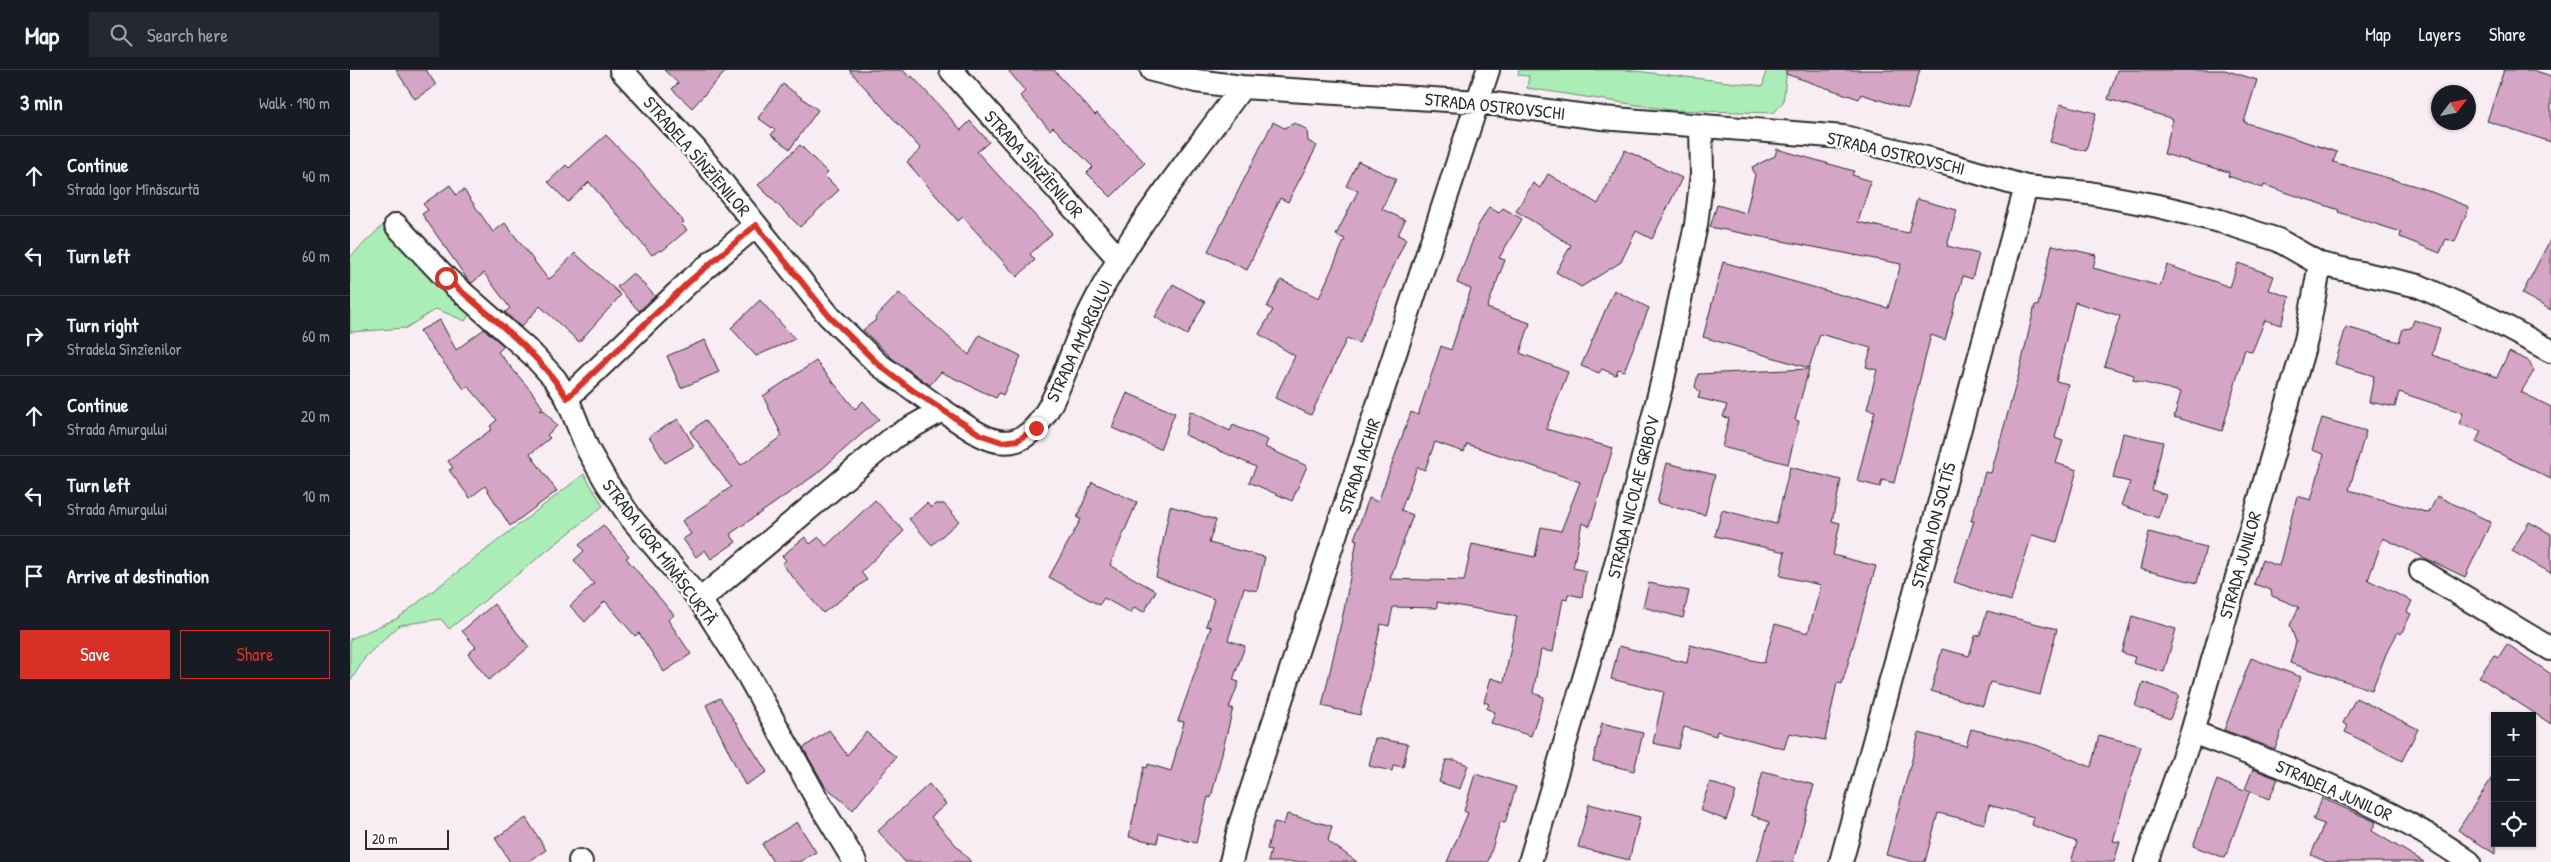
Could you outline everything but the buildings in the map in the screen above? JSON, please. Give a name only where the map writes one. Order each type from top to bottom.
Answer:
[{"type":"street","name":"STRADELA SÎNZÎENILOR","points":[[621,70],[695,149],[836,323],[878,364],[942,410]]},
{"type":"street","name":"STRADA SÎNZÎENILOR","points":[[951,70],[1118,258]]},
{"type":"street","name":"STRADA OSTROVSCHI","points":[[1152,70],[1196,80],[1242,87],[1479,102],[1602,118],[1844,137],[1930,158],[2026,187],[2089,193],[2158,206],[2220,221],[2278,240],[2320,264],[2419,286],[2491,319],[2551,350]]},
{"type":"street","name":"STRADA IACHIR","points":[[1231,862],[1240,825],[1488,70]]},
{"type":"street","name":"STRADA AMURGULUI","points":[[942,410],[981,435],[1002,442],[1018,440],[1036,428],[1047,412],[1081,329],[1118,258],[1242,87]]},
{"type":"street","name":"STRADA NICOLAE GRIBOV","points":[[1530,862],[1604,611],[1664,379],[1696,225],[1702,174],[1700,126]]},
{"type":"street","name":"STRADA ION SOLTÎS","points":[[1841,862],[2026,187]]},
{"type":"street","name":"STRADA IGOR MÎNĂSCURTĂ","points":[[396,225],[446,278],[532,354],[555,379],[567,398],[588,450],[607,483],[631,518],[700,600],[748,675],[818,801],[855,862]]},
{"type":"street","points":[[567,398],[691,280],[756,225]]},
{"type":"street","name":"STRADA JUNILOR","points":[[2146,862],[2192,732],[2303,349],[2320,264]]},
{"type":"street","points":[[700,600],[894,437],[942,410]]},
{"type":"street","points":[[2421,572],[2551,649]]},
{"type":"street","name":"STRADELA JUNILOR","points":[[2192,732],[2312,778],[2396,818],[2450,848],[2469,862]]},
{"type":"green space","points":[[1519,70],[1626,70],[1763,86],[1766,70],[1787,70],[1783,102],[1774,113],[1670,110],[1527,88],[1529,76],[1518,75]]},
{"type":"green space","points":[[402,216],[481,298],[465,321],[436,309],[406,328],[350,332],[350,257],[385,223]]},
{"type":"green space","points":[[584,474],[603,506],[449,629],[441,619],[400,625],[366,656],[350,682],[350,639],[398,618]]},
{"type":"route","points":[[446,278],[532,354],[555,379],[567,398],[602,364],[618,352],[691,280],[756,225],[829,316],[878,364],[912,390],[981,435],[1002,442],[1018,440],[1036,428]]}]
